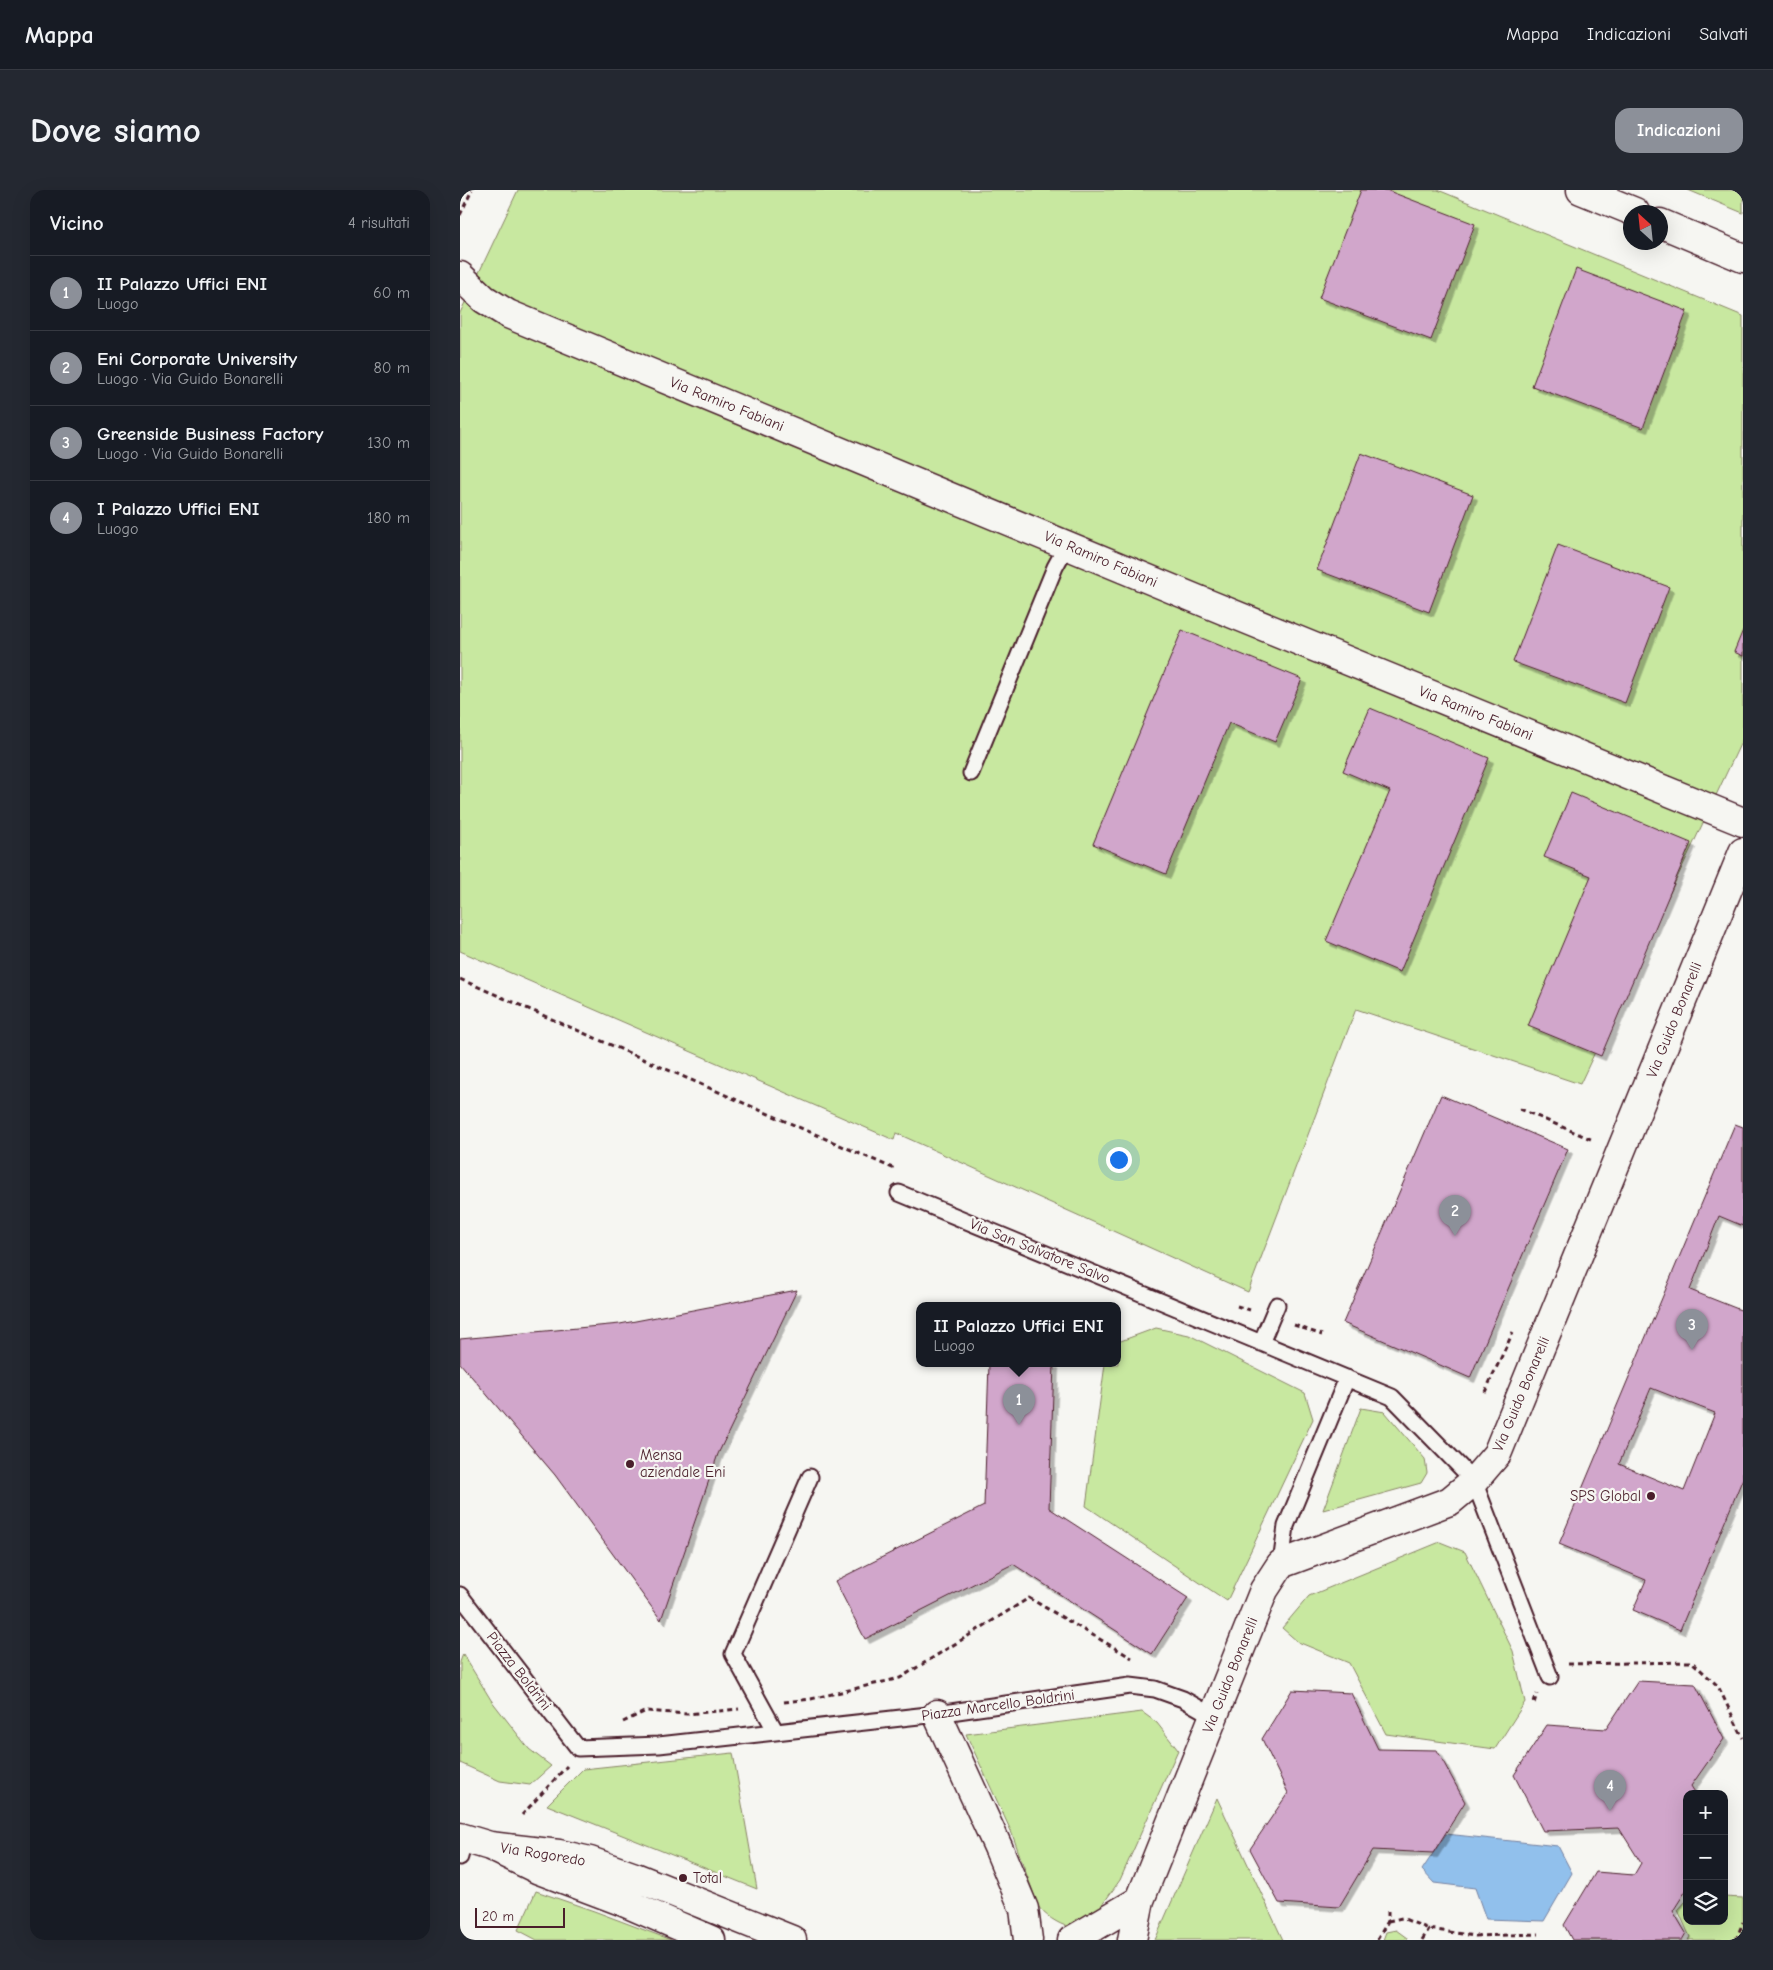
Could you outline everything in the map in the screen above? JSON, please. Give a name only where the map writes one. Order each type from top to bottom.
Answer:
[{"type":"street","points":[[1581,190],[1623,207]]},
{"type":"street","points":[[1668,226],[1743,258]]},
{"type":"street","name":"Via Ramiro Fabiani","points":[[462,280],[484,299],[508,314],[1743,822]]},
{"type":"street","name":"Via Guido Bonarelli","points":[[1132,1940],[1140,1900],[1264,1590],[1281,1564],[1450,1502],[1474,1482],[1498,1454],[1743,852]]},
{"type":"street","points":[[937,1714],[998,1847],[1024,1910],[1028,1940]]},
{"type":"street","points":[[461,1844],[490,1846]]},
{"type":"street","name":"Via Rogoredo","points":[[490,1846],[539,1870],[621,1901],[712,1940]]},
{"type":"street","name":"Via Rogoredo","points":[[490,1846],[559,1854],[590,1861],[792,1940]]},
{"type":"street","points":[[1072,1940],[1140,1900]]},
{"type":"lane","points":[[971,772],[1055,567],[1067,545]]},
{"type":"lane","name":"Via San Salvatore Salvo","points":[[899,1193],[1392,1397],[1474,1482]]},
{"type":"lane","points":[[1261,1343],[1274,1311]]},
{"type":"lane","points":[[1281,1564],[1286,1526],[1347,1378]]},
{"type":"lane","points":[[776,1732],[733,1654],[810,1477]]},
{"type":"lane","points":[[1474,1482],[1550,1677]]},
{"type":"lane","name":"Piazza Boldrini","points":[[460,1595],[582,1748]]},
{"type":"lane","name":"Piazza Marcello Boldrini","points":[[582,1748],[659,1745],[937,1714],[1130,1686],[1155,1688],[1183,1699],[1214,1716]]},
{"type":"path","points":[[460,215],[472,190]]},
{"type":"path","points":[[460,979],[904,1172]]},
{"type":"path","points":[[1520,1109],[1598,1142]]},
{"type":"path","points":[[1229,1303],[1274,1311],[1322,1335]]},
{"type":"path","points":[[522,1815],[582,1748],[646,1711],[687,1714],[748,1708],[811,1699],[900,1678],[1029,1598],[1132,1658]]},
{"type":"path","points":[[1534,1702],[1538,1689],[1550,1677],[1568,1664],[1692,1662],[1718,1686],[1743,1738]]},
{"type":"path","points":[[1376,1940],[1388,1921],[1388,1910]]},
{"type":"path","points":[[1388,1921],[1402,1918],[1429,1929],[1475,1936],[1539,1934]]},
{"type":"path","points":[[1736,1940],[1743,1922]]},
{"type":"path","points":[[1422,1940],[1429,1929]]},
{"type":"green space","points":[[518,190],[1438,190],[1743,316],[1743,738],[1580,1084],[1356,1009],[1248,1292],[896,1133],[894,1140],[460,951],[460,313]]},
{"type":"green space","points":[[1688,190],[1743,190],[1743,213]]},
{"type":"green space","points":[[1156,1328],[1189,1335],[1305,1393],[1313,1419],[1227,1601],[1086,1506],[1105,1367],[1121,1367],[1121,1341]]},
{"type":"green space","points":[[1361,1408],[1385,1412],[1425,1459],[1427,1473],[1421,1483],[1323,1510]]},
{"type":"green space","points":[[1440,1542],[1465,1552],[1513,1651],[1525,1702],[1495,1749],[1386,1734],[1349,1663],[1298,1642],[1282,1628],[1309,1596]]},
{"type":"green space","points":[[463,1654],[491,1700],[529,1749],[551,1766],[530,1785],[500,1781],[460,1763],[460,1662]]},
{"type":"green space","points":[[1142,1712],[1157,1723],[1178,1750],[1120,1880],[1100,1908],[1069,1927],[1065,1926],[1048,1916],[1038,1906],[1011,1831],[966,1734]]},
{"type":"green space","points":[[733,1753],[757,1889],[547,1805],[583,1769]]},
{"type":"green space","points":[[1217,1798],[1283,1940],[1155,1940]]},
{"type":"green space","points":[[536,1891],[671,1940],[537,1940],[518,1930]]},
{"type":"green space","points":[[1728,1897],[1743,1898],[1743,1940],[1688,1940],[1690,1937],[1685,1925],[1728,1925]]},
{"type":"green space","points":[[1683,1904],[1683,1921],[1678,1910]]},
{"type":"green space","points":[[1396,1930],[1407,1938],[1406,1940],[1383,1940],[1386,1932]]},
{"type":"water","points":[[1446,1834],[1558,1846],[1572,1873],[1544,1921],[1486,1919],[1475,1888],[1434,1883],[1422,1870]]},
{"type":"building","points":[[1361,190],[1386,190],[1475,224],[1431,340],[1319,298]]},
{"type":"building","points":[[1576,269],[1687,311],[1643,428],[1532,386]]},
{"type":"building","points":[[1361,453],[1473,495],[1429,612],[1317,570]]},
{"type":"building","points":[[1558,545],[1669,587],[1625,703],[1513,662]]},
{"type":"building","points":[[1182,630],[1302,679],[1275,742],[1229,723],[1166,874],[1093,844]]},
{"type":"building","points":[[1743,630],[1743,656],[1734,652]]},
{"type":"building","points":[[1370,708],[1489,758],[1400,972],[1326,941],[1390,791],[1343,771]]},
{"type":"building","points":[[1571,793],[1691,843],[1601,1056],[1528,1026],[1591,876],[1544,857]]},
{"type":"building","points":[[1441,1095],[1568,1149],[1470,1378],[1343,1323]]},
{"type":"building","points":[[1735,1124],[1743,1127],[1743,1226],[1719,1216],[1690,1290],[1743,1311],[1743,1478],[1680,1630],[1633,1610],[1646,1580],[1559,1544]],"holes":[[[1651,1388],[1715,1413],[1684,1491],[1619,1464]]]},
{"type":"building","name":"Mensa aziendale Eni","points":[[797,1290],[718,1454],[661,1620],[555,1475],[460,1363],[460,1339],[620,1324]]},
{"type":"building","points":[[989,1367],[1054,1367],[1049,1508],[1188,1598],[1152,1654],[1013,1564],[865,1639],[835,1581],[984,1506]]},
{"type":"building","points":[[1638,1681],[1695,1684],[1724,1739],[1691,1786],[1694,1790],[1683,1790],[1683,1895],[1673,1911],[1686,1933],[1682,1940],[1572,1940],[1564,1925],[1596,1872],[1634,1875],[1641,1863],[1619,1828],[1543,1831],[1514,1775],[1547,1725],[1606,1729]]},
{"type":"building","points":[[1292,1690],[1351,1693],[1378,1749],[1437,1750],[1465,1802],[1433,1853],[1373,1850],[1339,1907],[1279,1903],[1250,1849],[1288,1793],[1262,1739]]},
{"type":"place","name":"Eni Corporate University","points":[[1455,1236]]},
{"type":"place","name":"Greenside Business Factory","points":[[1692,1350]]},
{"type":"place","name":"II Palazzo Uffici ENI","points":[[1019,1425]]},
{"type":"place","name":"Mensa aziendale Eni","points":[[630,1464]]},
{"type":"place","name":"SPS Global","points":[[1651,1496]]},
{"type":"place","name":"I Palazzo Uffici ENI","points":[[1610,1811]]},
{"type":"place","name":"Total","points":[[683,1878]]}]
